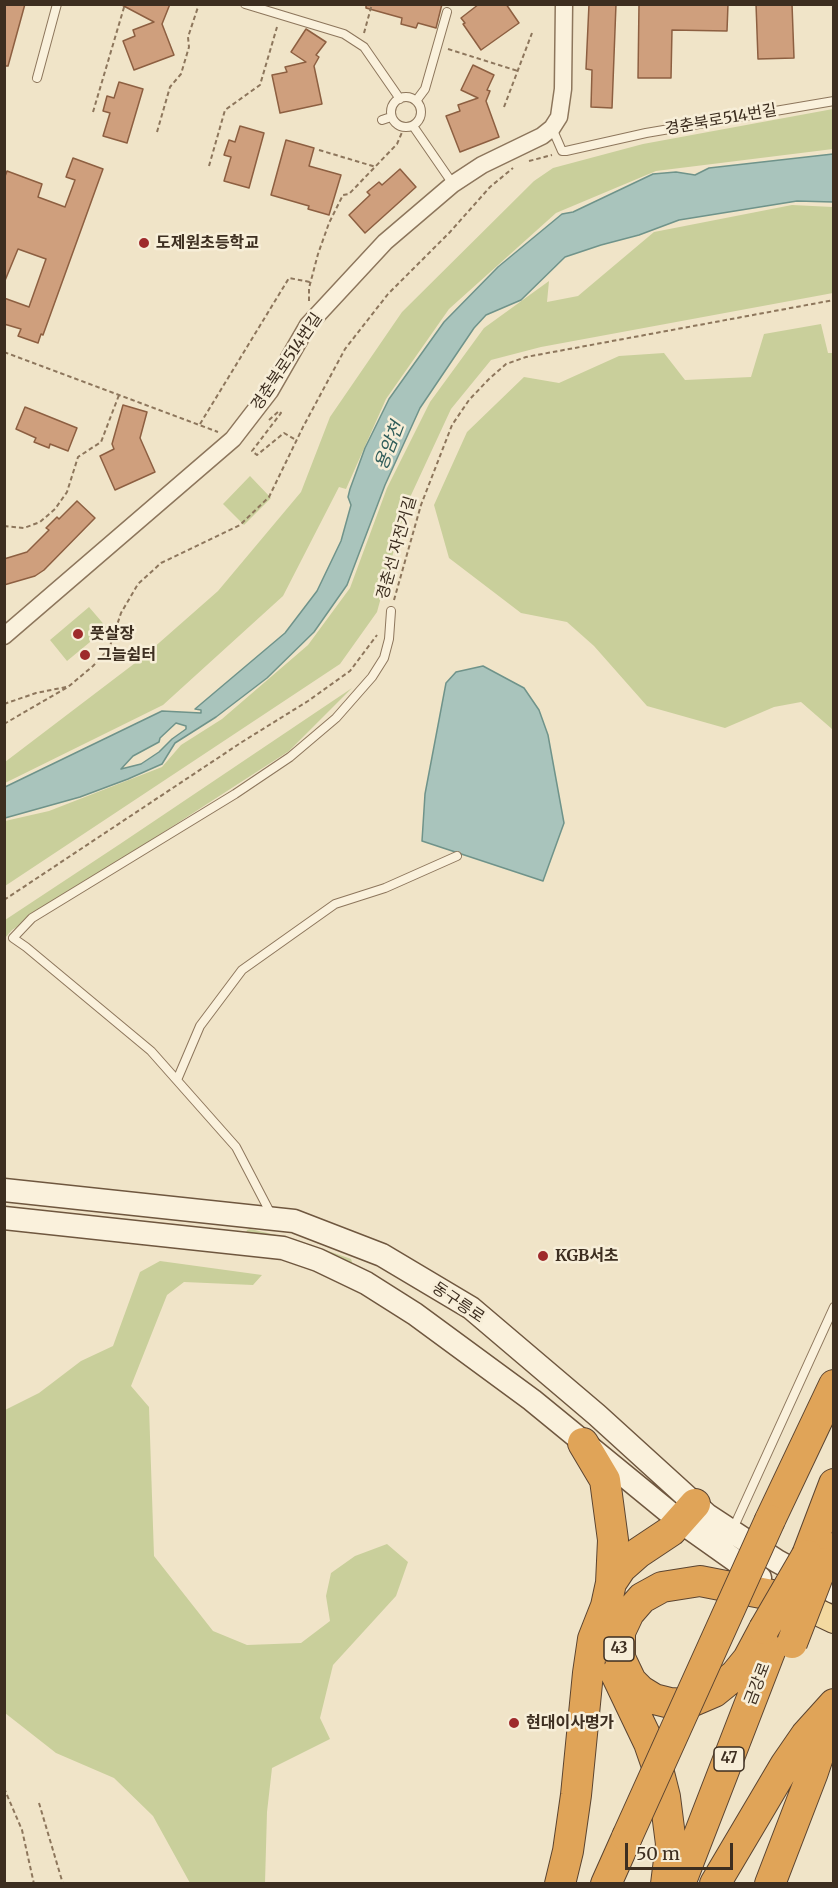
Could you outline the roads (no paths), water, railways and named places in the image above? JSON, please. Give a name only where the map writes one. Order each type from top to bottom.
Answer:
[{"type":"highway","points":[[606,1884],[770,1520],[834,1385]]},
{"type":"highway","points":[[583,1443],[605,1480],[613,1540],[607,1641],[611,1664],[649,1743],[665,1797],[670,1844],[666,1884]]},
{"type":"highway","name":"금강로","points":[[821,1555],[834,1484]]},
{"type":"highway","points":[[560,1884],[568,1851],[576,1795],[588,1673],[594,1639],[608,1594],[621,1568],[671,1531],[688,1513]]},
{"type":"highway","name":"금강로","points":[[680,1884],[778,1636],[821,1555],[834,1536]]},
{"type":"highway","name":"43","points":[[778,1636],[748,1659],[735,1675],[714,1692],[686,1704],[654,1699],[640,1691],[631,1682],[620,1658],[620,1632],[629,1613],[642,1598],[662,1587],[700,1581],[787,1598]]},
{"type":"highway","name":"금강로","points":[[699,1884],[778,1636]]},
{"type":"highway","points":[[715,1884],[786,1764],[806,1735],[834,1704]]},
{"type":"highway","points":[[770,1884],[834,1710]]},
{"type":"main road","name":"동구릉로","points":[[787,1598],[834,1620]]},
{"type":"street","points":[[552,128],[559,117],[563,89],[564,4]]},
{"type":"street","name":"경춘북로514번길","points":[[4,636],[233,439],[270,391],[308,325],[385,242],[453,184],[482,165],[542,136],[552,128]]},
{"type":"street","name":"동구릉로","points":[[4,1190],[294,1221],[382,1255],[471,1308],[597,1415],[688,1513],[787,1598]]},
{"type":"street","name":"동구릉로","points":[[4,1218],[283,1248],[318,1260],[366,1283],[415,1314],[532,1400],[583,1443],[688,1513],[706,1515],[777,1561],[834,1592]]},
{"type":"lane","points":[[37,78],[57,4]]},
{"type":"lane","points":[[245,4],[344,34],[361,45],[400,99]]},
{"type":"lane","points":[[416,101],[425,89],[447,12]]},
{"type":"lane","points":[[408,127],[419,120],[422,112],[416,101],[404,97],[396,100],[387,118],[396,124],[408,127],[453,184]]},
{"type":"lane","name":"경춘북로514번길","points":[[552,128],[562,151],[566,151],[646,133],[834,101]]},
{"type":"lane","points":[[273,1219],[236,1147],[151,1051],[13,938],[32,918],[272,770],[336,718],[372,677],[384,658],[389,639],[391,611]]},
{"type":"lane","points":[[177,1080],[200,1026],[242,970],[335,904],[385,888],[457,856]]},
{"type":"lane","points":[[732,1531],[834,1307]]},
{"type":"water","name":"용암천","points":[[833,154],[833,202],[797,201],[679,220],[639,235],[601,245],[565,257],[521,300],[486,315],[474,328],[420,408],[385,485],[347,585],[314,632],[267,678],[216,717],[175,743],[162,764],[80,797],[5,818],[5,787],[162,711],[201,713],[201,710],[195,709],[285,633],[317,591],[341,541],[351,505],[348,497],[350,489],[365,448],[389,399],[444,322],[498,267],[562,214],[573,212],[653,174],[676,172],[695,175],[709,168]],"holes":[[[176,723],[186,726],[186,729],[159,752],[141,764],[121,769],[133,756],[159,742],[160,738]]]},
{"type":"water","points":[[483,666],[524,688],[539,710],[548,735],[564,823],[543,881],[422,841],[425,794],[446,683],[456,672]]},
{"type":"place","name":"도제원초등학교","points":[[144,243]]},
{"type":"place","name":"풋살장","points":[[78,634]]},
{"type":"place","name":"그늘쉼터","points":[[85,655]]},
{"type":"place","name":"KGB서초","points":[[543,1256]]},
{"type":"place","name":"현대이사명가","points":[[514,1723]]}]
